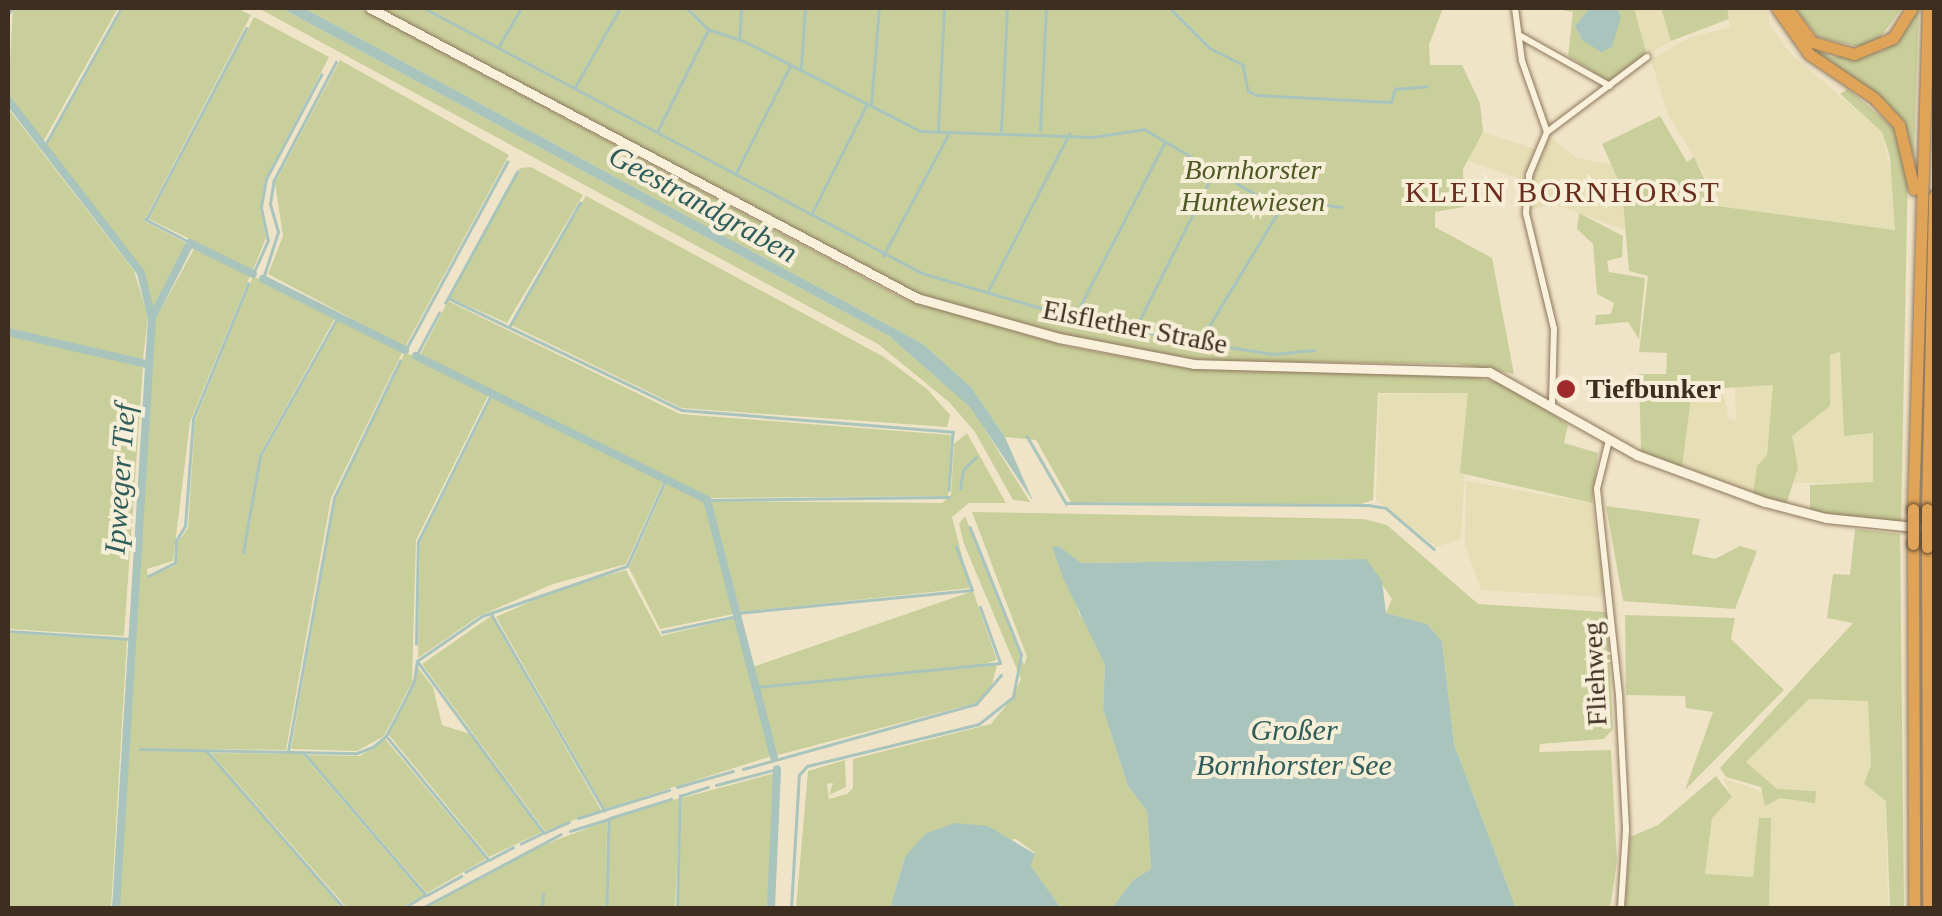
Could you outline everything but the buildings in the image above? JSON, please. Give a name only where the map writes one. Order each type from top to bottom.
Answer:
[{"type":"highway","points":[[1778,8],[1809,54],[1874,98],[1899,125],[1920,217]]},
{"type":"highway","points":[[1787,8],[1812,42],[1854,54],[1893,38],[1912,8]]},
{"type":"highway","points":[[1914,908],[1913,510],[1928,8]]},
{"type":"highway","points":[[1928,908],[1927,509],[1934,196]]},
{"type":"main road","name":"Elsflether Straße","points":[[370,8],[917,298],[1069,341],[1194,364],[1481,370],[1552,403],[1610,440],[1781,508],[1934,529]]},
{"type":"street","points":[[1515,8],[1547,132]]},
{"type":"street","points":[[1519,34],[1610,86]]},
{"type":"street","points":[[1552,403],[1554,329],[1526,212],[1529,174],[1547,132],[1647,57]]},
{"type":"street","name":"Fliehweg","points":[[1610,440],[1597,489],[1618,677],[1626,830],[1621,908]]},
{"type":"shaded area","points":[[1634,8],[1661,8],[1671,41],[1647,55]]},
{"type":"shaded area","points":[[1727,8],[1767,8],[1770,26],[1791,54],[1882,132],[1897,197],[1896,230],[1717,206],[1717,195],[1667,113],[1651,59],[1689,38],[1730,27]]},
{"type":"shaded area","points":[[1483,132],[1535,149],[1523,180],[1466,160]]},
{"type":"shaded area","points":[[1549,136],[1577,158],[1614,165],[1630,232],[1556,205],[1530,209],[1531,183]]},
{"type":"shaded area","points":[[1840,352],[1844,435],[1874,432],[1873,483],[1794,483],[1792,436],[1830,406],[1830,355]]},
{"type":"shaded area","points":[[1774,385],[1767,455],[1757,466],[1753,494],[1682,468],[1692,390],[1722,386],[1729,419],[1736,420],[1735,387]]},
{"type":"shaded area","points":[[1469,393],[1461,539],[1436,547],[1376,500],[1379,394]]},
{"type":"shaded area","points":[[1466,481],[1592,503],[1605,591],[1600,597],[1481,590],[1465,545]]},
{"type":"shaded area","points":[[1809,699],[1868,701],[1871,765],[1864,784],[1886,801],[1888,908],[1769,908],[1770,818],[1759,818],[1753,877],[1705,875],[1712,818],[1732,797],[1723,778],[1780,798],[1816,791],[1777,789],[1745,762]]},
{"type":"green space","points":[[13,8],[118,8],[43,142],[8,97]]},
{"type":"green space","points":[[123,8],[237,8],[251,15],[144,221],[186,243],[155,312],[141,270],[46,147]]},
{"type":"green space","points":[[258,8],[281,8],[889,336],[971,407],[1030,502],[1013,500],[975,432],[949,402],[878,344]]},
{"type":"green space","points":[[304,8],[359,8],[904,299],[1070,347],[1186,368],[1456,374],[1509,384],[1568,425],[1564,443],[1598,453],[1592,503],[1460,473],[1468,393],[1378,393],[1373,500],[1358,505],[1071,502],[1036,440],[1005,437],[971,387],[923,344]]},
{"type":"green space","name":"Bornhorster Huntewiesen","points":[[380,8],[1443,8],[1429,45],[1430,65],[1462,65],[1480,103],[1483,132],[1463,169],[1464,207],[1435,212],[1435,227],[1492,258],[1514,374],[1457,364],[1206,361],[1080,339],[912,292]]},
{"type":"green space","points":[[1551,8],[1590,8],[1575,26],[1582,40],[1611,35],[1620,16],[1616,8],[1634,8],[1647,55],[1610,82],[1568,56],[1573,12]]},
{"type":"green space","points":[[1661,8],[1727,8],[1729,19],[1671,41]]},
{"type":"green space","points":[[1795,8],[1902,8],[1879,39],[1860,47],[1818,37]]},
{"type":"green space","points":[[1914,8],[1919,8],[1914,155],[1896,115],[1803,42],[1831,57],[1882,51],[1900,37]]},
{"type":"green space","points":[[254,17],[329,57],[265,180],[260,208],[266,238],[253,270],[149,219]]},
{"type":"green space","points":[[340,60],[509,155],[405,347],[268,274],[283,236],[275,183]]},
{"type":"green space","points":[[1848,89],[1893,127],[1908,166],[1901,523],[1810,511],[1810,485],[1873,482],[1873,433],[1844,436],[1840,352],[1830,355],[1830,406],[1792,436],[1798,468],[1786,505],[1753,494],[1757,466],[1767,455],[1773,385],[1692,390],[1682,468],[1641,452],[1639,374],[1666,374],[1667,353],[1639,352],[1648,276],[1629,271],[1622,189],[1602,144],[1660,116],[1687,162],[1694,157],[1717,206],[1895,230],[1890,157],[1882,132],[1840,94]]},
{"type":"green space","points":[[8,108],[134,271],[148,316],[143,360],[8,328]]},
{"type":"green space","points":[[531,167],[583,195],[507,323],[450,298],[520,168]]},
{"type":"green space","points":[[586,196],[884,357],[927,389],[950,415],[947,427],[682,408],[511,325]]},
{"type":"green space","points":[[1579,213],[1623,236],[1622,257],[1607,261],[1609,272],[1645,278],[1639,339],[1628,322],[1595,325],[1596,315],[1611,314],[1614,303],[1597,294],[1593,244],[1577,229]]},
{"type":"green space","points":[[195,247],[251,274],[190,422],[173,561],[147,569],[148,577],[177,565],[178,542],[188,528],[195,421],[253,276],[335,318],[259,456],[242,556],[261,459],[339,319],[403,351],[331,498],[286,750],[204,749],[342,908],[118,908],[154,322]]},
{"type":"green space","points":[[448,301],[680,414],[951,435],[948,496],[710,498],[420,355]]},
{"type":"green space","points":[[8,335],[143,366],[124,636],[8,629]]},
{"type":"green space","points":[[405,352],[489,394],[416,540],[412,682],[384,736],[357,751],[291,749],[335,499]]},
{"type":"green space","points":[[493,396],[664,480],[626,564],[553,584],[479,616],[418,658],[420,543]]},
{"type":"green space","points":[[967,433],[1006,503],[969,503],[952,517],[970,588],[740,612],[711,501],[942,503],[951,495],[954,444]]},
{"type":"green space","points":[[667,482],[705,501],[734,614],[660,629],[629,568]]},
{"type":"green space","points":[[1606,506],[1700,519],[1692,554],[1715,559],[1740,546],[1757,551],[1735,609],[1623,601]]},
{"type":"green space","points":[[972,512],[1364,519],[1387,525],[1478,604],[1607,612],[1613,729],[1604,739],[1540,744],[1539,752],[1611,750],[1617,861],[1610,908],[1516,908],[1454,744],[1442,641],[1427,624],[1386,613],[1392,599],[1365,559],[1080,563],[1059,546],[1079,614],[1094,630],[1105,665],[1103,709],[1128,786],[1147,811],[1151,869],[1133,880],[1112,908],[1061,908],[1031,866],[1035,853],[1016,839],[905,857],[890,908],[796,908],[808,771],[845,760],[846,787],[829,795],[833,783],[827,784],[829,799],[847,794],[853,788],[853,759],[991,724],[1013,697],[1021,679],[964,544],[959,524],[965,516],[1024,665],[1027,657]]},
{"type":"green space","points":[[1855,529],[1900,534],[1904,908],[1890,908],[1886,801],[1864,784],[1871,765],[1868,701],[1809,699],[1746,762],[1777,789],[1816,791],[1815,803],[1780,798],[1765,806],[1761,787],[1726,777],[1720,768],[1853,623],[1827,618],[1833,574],[1850,575]]},
{"type":"green space","points":[[626,570],[661,636],[736,618],[772,756],[605,809],[496,617],[559,589]]},
{"type":"green space","points":[[973,591],[997,660],[776,736],[752,667]]},
{"type":"green space","points":[[1625,615],[1735,618],[1731,639],[1784,690],[1685,790],[1713,712],[1686,708],[1685,696],[1626,695]]},
{"type":"green space","points":[[491,616],[601,810],[545,831],[422,664]]},
{"type":"green space","points":[[8,633],[127,640],[111,908],[8,908]]},
{"type":"green space","points":[[997,665],[990,692],[976,703],[778,755],[758,688]]},
{"type":"green space","points":[[418,668],[433,687],[442,725],[473,735],[542,832],[489,857],[389,735]]},
{"type":"green space","points":[[385,739],[486,859],[427,893],[307,755],[360,756]]},
{"type":"green space","points":[[211,753],[302,754],[424,895],[402,908],[347,908]]},
{"type":"green space","points":[[775,773],[769,908],[678,908],[682,798]]},
{"type":"green space","points":[[1716,776],[1732,797],[1712,818],[1705,874],[1753,877],[1759,818],[1771,818],[1769,908],[1625,908],[1630,837],[1658,825]]},
{"type":"green space","points":[[680,798],[675,908],[608,908],[609,820]]},
{"type":"green space","points":[[607,821],[606,908],[424,908],[532,849]]},
{"type":"water","points":[[281,8],[304,8],[923,344],[971,387],[1005,437],[1033,501],[970,407],[889,336]]},
{"type":"water","points":[[1590,8],[1616,8],[1621,16],[1612,47],[1601,52],[1582,40],[1575,26]]},
{"type":"water","name":"Großer Bornhorster See","points":[[1059,546],[1081,563],[1366,559],[1382,581],[1386,613],[1427,624],[1442,641],[1454,744],[1516,908],[1112,908],[1133,880],[1151,869],[1147,811],[1128,786],[1103,709],[1105,665],[1064,580],[1052,547]]},
{"type":"water","points":[[955,823],[988,826],[1035,854],[1031,866],[1061,908],[890,908],[905,857],[925,834]]},
{"type":"waterway","points":[[8,15],[12,8]]},
{"type":"waterway","points":[[44,147],[121,8]]},
{"type":"waterway","points":[[424,8],[922,273],[1068,316],[1178,339],[1274,354],[1314,350]]},
{"type":"waterway","points":[[499,46],[521,8]]},
{"type":"waterway","points":[[575,87],[620,8]]},
{"type":"waterway","points":[[687,8],[708,29],[746,42],[921,131],[1092,137],[1144,129],[1274,205],[1295,201],[1342,207]]},
{"type":"waterway","points":[[739,39],[741,8]]},
{"type":"waterway","points":[[801,68],[805,8]]},
{"type":"waterway","points":[[871,105],[879,8]]},
{"type":"waterway","points":[[938,130],[944,8]]},
{"type":"waterway","points":[[1001,131],[1007,8]]},
{"type":"waterway","points":[[1040,130],[1046,8]]},
{"type":"waterway","points":[[1170,8],[1210,48],[1243,65],[1248,91],[1257,95],[1391,102],[1395,89],[1427,86]]},
{"type":"waterway","points":[[190,243],[146,220],[246,29]]},
{"type":"waterway","points":[[657,132],[707,32]]},
{"type":"waterway","points":[[263,279],[278,232],[270,204],[274,180],[336,62]]},
{"type":"waterway","points":[[735,175],[790,66]]},
{"type":"waterway","points":[[253,274],[268,241],[261,207],[266,179],[321,75]]},
{"type":"waterway","name":"Ipweger Tief","points":[[8,100],[141,273],[152,318],[116,908]]},
{"type":"waterway","points":[[811,215],[866,106]]},
{"type":"waterway","points":[[988,291],[1069,134]]},
{"type":"waterway","points":[[883,256],[948,135]]},
{"type":"waterway","points":[[1075,316],[1165,142]]},
{"type":"waterway","points":[[405,351],[507,162]]},
{"type":"waterway","points":[[448,298],[517,172]]},
{"type":"waterway","points":[[1136,327],[1213,174]]},
{"type":"waterway","points":[[509,327],[580,203]]},
{"type":"waterway","points":[[1200,341],[1281,207]]},
{"type":"waterway","points":[[152,318],[190,243],[253,274]]},
{"type":"waterway","points":[[263,279],[405,350]]},
{"type":"waterway","points":[[148,576],[175,563],[176,541],[185,526],[193,419],[248,284]]},
{"type":"waterway","points":[[445,303],[448,298],[682,410],[953,432],[949,490]]},
{"type":"waterway","points":[[416,356],[439,313]]},
{"type":"waterway","points":[[243,553],[260,456],[338,317]]},
{"type":"waterway","points":[[8,332],[147,364]]},
{"type":"waterway","points":[[416,356],[707,500],[774,757]]},
{"type":"waterway","points":[[288,751],[334,498],[400,361]]},
{"type":"waterway","points":[[416,644],[418,542],[492,393]]},
{"type":"waterway","points":[[1027,436],[1066,503],[1368,505],[1386,508],[1434,549]]},
{"type":"waterway","points":[[960,489],[963,470],[976,457]]},
{"type":"waterway","points":[[140,749],[357,753],[373,747],[386,736],[414,682],[417,661],[482,616],[627,566],[666,479]]},
{"type":"waterway","points":[[707,500],[949,497]]},
{"type":"waterway","points":[[791,908],[799,775],[807,766],[979,724],[1013,697],[1021,655],[970,528]]},
{"type":"waterway","points":[[737,613],[972,590],[956,547]]},
{"type":"waterway","points":[[756,687],[1000,663],[980,607]]},
{"type":"waterway","points":[[492,615],[604,810],[669,790]]},
{"type":"waterway","points":[[662,632],[738,616]]},
{"type":"waterway","points":[[8,631],[131,639]]},
{"type":"waterway","points":[[418,662],[544,833],[521,844]]},
{"type":"waterway","points":[[743,769],[976,704],[1001,675]]},
{"type":"waterway","points":[[388,738],[489,860],[466,872]]},
{"type":"waterway","points":[[207,751],[344,908]]},
{"type":"waterway","points":[[304,753],[426,895],[405,908]]},
{"type":"waterway","points":[[716,785],[777,769]]},
{"type":"waterway","points":[[771,908],[777,769]]},
{"type":"waterway","points":[[677,787],[733,771]]},
{"type":"waterway","points":[[677,908],[680,796],[708,787]]},
{"type":"waterway","points":[[610,818],[671,799]]},
{"type":"waterway","points":[[578,818],[604,810]]},
{"type":"waterway","points":[[570,831],[609,819],[607,908]]},
{"type":"waterway","points":[[544,833],[569,822]]},
{"type":"waterway","points":[[422,908],[561,834]]},
{"type":"waterway","points":[[489,860],[513,847]]},
{"type":"waterway","points":[[427,895],[461,876]]},
{"type":"waterway","points":[[542,908],[543,894]]},
{"type":"place","name":"Tiefbunker","points":[[1566,389]]},
{"type":"district","name":"KLEIN BORNHORST","points":[[1563,192]]},
{"type":"water label","name":"Geestrandgraben","points":[[703,204]]}]
